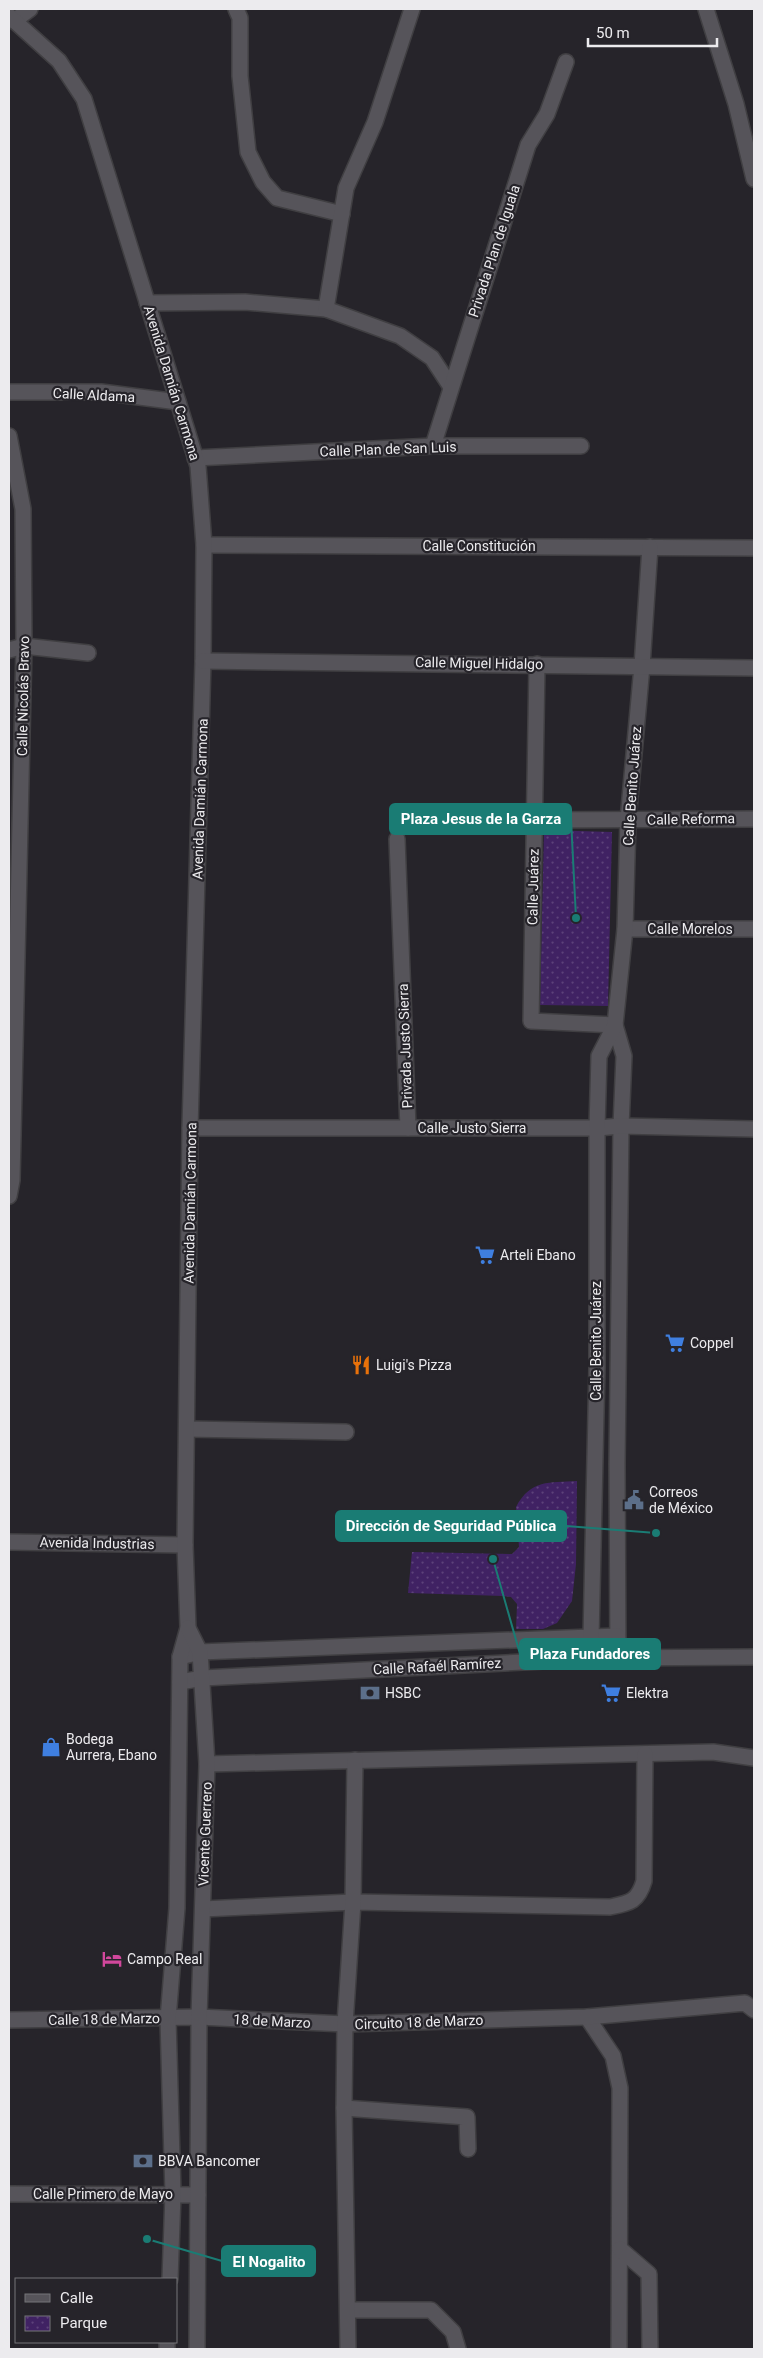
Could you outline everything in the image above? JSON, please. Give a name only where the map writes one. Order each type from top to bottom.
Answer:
[{"type":"street","points":[[12,19],[30,9]]},
{"type":"street","points":[[236,9],[240,18],[240,76],[248,152],[263,182],[278,198],[342,214]]},
{"type":"street","points":[[326,309],[346,188],[375,122],[412,9]]},
{"type":"street","points":[[706,9],[736,104],[754,179]]},
{"type":"street","name":"Avenida Damián Carmona","points":[[12,19],[59,61],[84,100],[198,466],[204,545],[203,661],[190,1128],[185,1545],[188,1628],[180,1658]]},
{"type":"street","name":"Privada Plan de Iguala","points":[[433,446],[528,145],[547,114],[566,62]]},
{"type":"street","points":[[147,303],[244,302],[326,309],[400,336],[432,358],[451,387]]},
{"type":"street","name":"Calle Aldama","points":[[9,392],[101,392],[178,402]]},
{"type":"street","name":"Calle Nicolás Bravo","points":[[9,436],[22,509],[24,646],[12,1180],[9,1196]]},
{"type":"street","name":"Calle Plan de San Luis","points":[[196,458],[433,446],[581,446]]},
{"type":"street","name":"Calle Constitución","points":[[204,545],[754,548]]},
{"type":"street","name":"Calle Benito Juárez","points":[[591,1638],[596,1463],[597,1128],[600,1056],[615,1025],[625,929],[628,820],[642,666],[650,547]]},
{"type":"street","points":[[9,650],[24,646],[88,653]]},
{"type":"street","name":"Calle Miguel Hidalgo","points":[[203,661],[754,668]]},
{"type":"street","name":"Calle Juárez","points":[[537,664],[531,1020],[615,1025]]},
{"type":"street","name":"Calle Reforma","points":[[534,820],[754,819]]},
{"type":"street","name":"Privada Justo Sierra","points":[[397,839],[408,1128]]},
{"type":"street","name":"Calle Morelos","points":[[625,929],[754,929]]},
{"type":"street","name":"Calle Benito Juárez","points":[[615,1025],[624,1056],[621,1126],[617,1464],[618,1659]]},
{"type":"street","name":"Calle Justo Sierra","points":[[190,1128],[597,1128],[621,1126],[754,1129]]},
{"type":"street","points":[[187,1429],[346,1432]]},
{"type":"street","points":[[596,1463],[617,1464]]},
{"type":"street","name":"Avenida Industrias","points":[[9,1542],[185,1545]]},
{"type":"street","name":"Avenida Damián Carmona","points":[[188,1628],[200,1652]]},
{"type":"street","name":"Calle Rafaél Ramírez","points":[[180,1658],[200,1652],[617,1636]]},
{"type":"street","points":[[591,1638],[603,1658]]},
{"type":"street","name":"Vicente Guerrero","points":[[197,2349],[199,2017],[207,1764],[200,1652]]},
{"type":"street","name":"Vicente Guerrero","points":[[170,2278],[173,2194],[168,2019],[177,1908],[180,1658]]},
{"type":"street","name":"Calle Rafaél Ramírez","points":[[180,1682],[203,1678],[603,1658],[754,1658]]},
{"type":"street","points":[[207,1764],[713,1752],[754,1758]]},
{"type":"street","points":[[203,1909],[353,1902],[610,1907],[629,1903],[640,1894],[644,1882],[646,1754]]},
{"type":"street","points":[[345,2024],[353,1902],[355,1760]]},
{"type":"street","name":"Circuito 18 de Marzo","points":[[348,2349],[349,2310],[344,2108],[345,2024],[587,2017],[745,2002],[754,2010]]},
{"type":"street","name":"Calle 18 de Marzo","points":[[9,2020],[168,2019],[199,2017]]},
{"type":"street","name":"18 de Marzo","points":[[199,2017],[345,2024]]},
{"type":"street","points":[[587,2017],[613,2056],[620,2088],[619,2349]]},
{"type":"street","points":[[344,2108],[467,2117],[468,2149]]},
{"type":"street","name":"Calle Primero de Mayo","points":[[9,2194],[198,2195]]},
{"type":"street","points":[[620,2249],[648,2274],[650,2349]]},
{"type":"street","points":[[349,2310],[431,2310],[453,2332],[458,2349]]},
{"type":"green space","points":[[544,830],[612,832],[608,1006],[540,1005]]},
{"type":"green space","points":[[577,1481],[576,1564],[572,1601],[557,1623],[543,1629],[516,1629],[517,1604],[511,1597],[408,1593],[412,1552],[512,1554],[519,1547],[516,1507],[528,1491],[542,1484]]},
{"type":"place","name":"Plaza Jesus de la Garza","points":[[576,918]]},
{"type":"place","name":"Arteli Ebano","points":[[485,1255]]},
{"type":"place","name":"Coppel","points":[[675,1343]]},
{"type":"place","name":"Luigi's Pizza","points":[[361,1365]]},
{"type":"place","name":"Correos de México","points":[[634,1500]]},
{"type":"place","name":"Dirección de Seguridad Pública","points":[[656,1533]]},
{"type":"place","name":"Plaza Fundadores","points":[[493,1559]]},
{"type":"place","name":"HSBC","points":[[370,1693]]},
{"type":"place","name":"Elektra","points":[[611,1693]]},
{"type":"place","name":"Bodega Aurrera, Ebano","points":[[51,1747]]},
{"type":"place","name":"Campo Real","points":[[112,1959]]},
{"type":"place","name":"BBVA Bancomer","points":[[143,2161]]},
{"type":"place","name":"El Nogalito","points":[[147,2239]]}]
